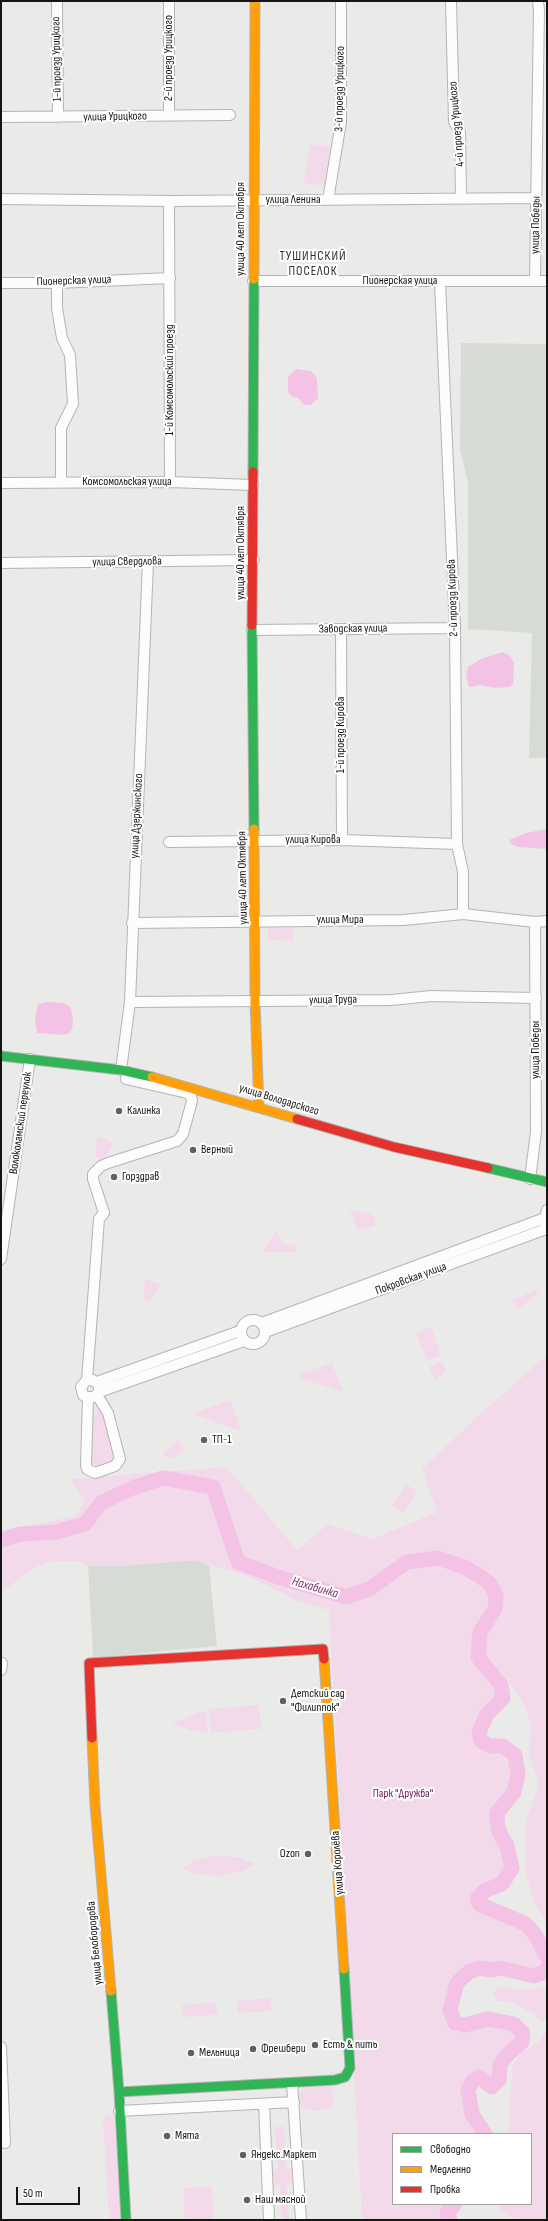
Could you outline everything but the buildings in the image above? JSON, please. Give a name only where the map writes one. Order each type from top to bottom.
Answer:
[{"type":"street","name":"1-й проезд Урицкого","points":[[57,1],[58,117]]},
{"type":"street","name":"2-й проезд Урицкого","points":[[169,1],[170,116]]},
{"type":"street","name":"улица 40 лет Октября","points":[[254,1],[254,560],[252,630],[256,921],[255,1002],[259,1106]]},
{"type":"street","name":"3-й проезд Урицкого","points":[[328,200],[341,122],[341,1]]},
{"type":"street","name":"4-й проезд Урицкого","points":[[450,1],[454,122],[460,132],[461,198]]},
{"type":"street","name":"улица Победы","points":[[535,281],[538,1]]},
{"type":"street","name":"улица Урицкого","points":[[1,118],[230,115]]},
{"type":"street","name":"улица Ленина","points":[[1,199],[328,200],[536,198]]},
{"type":"street","points":[[169,200],[170,278]]},
{"type":"street","name":"Пионерская улица","points":[[1,283],[57,283],[170,278]]},
{"type":"street","name":"1-й Комсомольский проезд","points":[[170,278],[170,482]]},
{"type":"street","name":"Пионерская улица","points":[[253,281],[547,281]]},
{"type":"street","name":"2-й проезд Кирова","points":[[440,282],[455,628],[457,844],[463,872],[463,914]]},
{"type":"street","points":[[57,283],[57,308],[62,338],[70,355],[73,404],[61,428],[61,482]]},
{"type":"street","name":"Комсомольская улица","points":[[1,483],[170,482],[253,484]]},
{"type":"street","name":"улица Свердлова","points":[[1,563],[254,560]]},
{"type":"street","name":"улица Дзержинского","points":[[124,1071],[130,1002],[132,923],[148,562]]},
{"type":"street","name":"Заводская улица","points":[[252,630],[455,628]]},
{"type":"street","name":"1-й проезд Кирова","points":[[341,630],[342,840]]},
{"type":"street","name":"улица Кирова","points":[[169,842],[342,840],[457,844]]},
{"type":"street","name":"улица Мира","points":[[132,923],[404,920],[463,914],[535,922],[547,921]]},
{"type":"street","name":"улица Победы","points":[[530,1179],[536,1132],[535,922]]},
{"type":"street","name":"улица Труда","points":[[130,1002],[391,1000],[432,996],[536,998]]},
{"type":"street","name":"улица Володарского","points":[[1,1056],[124,1071],[162,1079],[259,1106],[394,1147],[547,1182]]},
{"type":"street","name":"Волоколамский переулок","points":[[1,1259],[30,1059]]},
{"type":"street","points":[[94,1389],[108,1413],[120,1459],[115,1466],[95,1473],[87,1469],[86,1465],[94,1389],[99,1218],[104,1213],[93,1179],[93,1174],[101,1166],[108,1162],[177,1141],[183,1134],[192,1101],[191,1096],[187,1093],[126,1079],[124,1071]]},
{"type":"street","name":"Покровская улица","points":[[546,1214],[546,1229],[264,1327],[546,1214]]},
{"type":"street","name":"Покровская улица","points":[[94,1389],[240,1331],[244,1323],[248,1320],[253,1319],[264,1327]]},
{"type":"street","name":"Покровская улица","points":[[94,1389],[244,1341],[248,1344],[258,1343],[264,1336],[264,1327]]},
{"type":"street","points":[[240,1331],[244,1341]]},
{"type":"street","name":"улица Королёва","points":[[89,1664],[323,1649],[350,2068],[345,2077],[335,2080],[292,2083]]},
{"type":"street","name":"улица Белобородова","points":[[89,1664],[95,1805],[119,2092],[126,2220]]},
{"type":"street","points":[[1,2047],[5,2142]]},
{"type":"street","points":[[119,2092],[292,2083],[301,2220]]},
{"type":"street","points":[[120,2111],[294,2102]]},
{"type":"street","points":[[264,2104],[269,2220]]},
{"type":"shaded area","points":[[327,250],[341,251],[340,262],[326,261]]},
{"type":"shaded area","points":[[461,343],[547,344],[547,758],[529,758],[532,633],[468,629],[468,483],[460,449]]},
{"type":"shaded area","points":[[296,369],[311,371],[317,378],[318,398],[311,405],[304,405],[298,398],[293,397],[288,392],[288,377]]},
{"type":"shaded area","points":[[503,652],[510,656],[514,663],[513,684],[510,687],[496,688],[480,685],[469,687],[466,675],[468,667],[483,658]]},
{"type":"shaded area","points":[[547,829],[547,849],[519,847],[511,844],[509,840],[526,833]]},
{"type":"shaded area","points":[[47,1002],[64,1003],[71,1008],[73,1021],[72,1030],[69,1033],[65,1035],[37,1033],[35,1019],[38,1004]]},
{"type":"shaded area","points":[[196,1560],[209,1565],[217,1646],[93,1658],[88,1566],[119,1566]]},
{"type":"green space","points":[[310,144],[330,147],[324,186],[304,183]]},
{"type":"green space","points":[[268,928],[293,928],[293,941],[268,940]]},
{"type":"green space","points":[[97,1136],[114,1143],[107,1155],[101,1161],[95,1156]]},
{"type":"green space","points":[[350,1209],[373,1215],[376,1225],[358,1231]]},
{"type":"green space","points":[[276,1231],[283,1243],[295,1245],[297,1252],[264,1252]]},
{"type":"green space","points":[[145,1279],[162,1285],[147,1303],[143,1297]]},
{"type":"green space","points":[[536,1290],[538,1294],[517,1310],[512,1300]]},
{"type":"green space","points":[[431,1327],[441,1356],[427,1361],[416,1333]]},
{"type":"green space","name":"Парк \"Дружба\"","points":[[547,1355],[547,1924],[535,1906],[525,1870],[526,1821],[537,1790],[537,1778],[529,1754],[531,1723],[521,1699],[506,1678],[476,1648],[473,1652],[477,1663],[491,1678],[496,1687],[498,1697],[478,1719],[476,1739],[482,1746],[491,1750],[501,1751],[509,1758],[514,1767],[513,1777],[506,1795],[495,1811],[494,1821],[498,1840],[504,1848],[507,1858],[506,1868],[501,1877],[476,1897],[476,1907],[493,1917],[524,1927],[530,1934],[545,1961],[541,1970],[531,1970],[503,1960],[474,1966],[452,1992],[454,2026],[463,2030],[491,2022],[511,2025],[519,2030],[519,2040],[497,2060],[497,2070],[493,2080],[484,2077],[474,2077],[466,2083],[464,2093],[468,2113],[479,2133],[392,2133],[392,2205],[453,2205],[447,2210],[447,2220],[362,2220],[329,1610],[299,1602],[250,1577],[196,1560],[119,1566],[88,1566],[76,1561],[49,1562],[38,1566],[1,1592],[1,1545],[4,1531],[76,1516],[85,1501],[70,1479],[227,1467],[297,1550],[328,1524],[372,1539],[437,1512],[422,1469],[478,1416]]},
{"type":"green space","points":[[442,1361],[446,1371],[435,1381],[429,1366]]},
{"type":"green space","points":[[332,1363],[343,1390],[341,1392],[300,1378],[300,1374]]},
{"type":"green space","points":[[226,1401],[232,1403],[241,1429],[240,1431],[193,1414]]},
{"type":"green space","points":[[99,1404],[107,1418],[117,1457],[113,1465],[98,1467],[91,1463],[93,1418]]},
{"type":"green space","points":[[178,1440],[184,1450],[173,1458],[164,1457],[162,1454]]},
{"type":"green space","points":[[406,1484],[418,1492],[403,1513],[392,1505]]},
{"type":"green space","points":[[259,1705],[261,1729],[211,1733],[209,1709]]},
{"type":"green space","points":[[200,1712],[206,1712],[208,1733],[189,1730],[172,1723]]},
{"type":"green space","points":[[218,1855],[241,1858],[255,1864],[242,1871],[219,1876],[196,1874],[182,1868],[195,1860]]},
{"type":"green space","points":[[500,1987],[519,1990],[539,1988],[547,1990],[547,2019],[545,2021],[541,2021],[534,2014],[516,2004],[507,2001],[497,2001],[492,1993]]},
{"type":"green space","points":[[271,1998],[272,2011],[238,2013],[237,2001]]},
{"type":"green space","points":[[216,2002],[217,2015],[183,2017],[182,2005]]},
{"type":"green space","points":[[547,2030],[547,2220],[517,2220],[501,2212],[498,2205],[532,2205],[532,2133],[508,2133],[512,2067],[519,2055],[538,2042]]},
{"type":"green space","points":[[332,2085],[333,2108],[313,2111],[301,2108],[298,2095],[302,2089],[307,2087]]},
{"type":"green space","points":[[107,2114],[114,2116],[121,2220],[109,2220],[103,2119]]},
{"type":"green space","points":[[284,2126],[286,2168],[291,2168],[293,2182],[287,2184],[289,2220],[282,2220],[280,2185],[274,2185],[273,2170],[278,2168],[275,2127]]},
{"type":"green space","points":[[212,2186],[214,2220],[185,2220],[183,2188]]},
{"type":"waterway","name":"Нахабинка","points":[[1,1540],[20,1534],[56,1532],[85,1524],[101,1503],[132,1488],[163,1478],[213,1487],[238,1562],[278,1577],[347,1597],[371,1588],[407,1562],[438,1558],[464,1567],[481,1577],[490,1584],[496,1595],[495,1609],[480,1632],[478,1657],[501,1685],[503,1698],[487,1714],[479,1732],[481,1741],[490,1746],[503,1746],[515,1755],[518,1774],[514,1792],[497,1813],[498,1829],[507,1846],[512,1868],[502,1884],[484,1891],[477,1899],[479,1904],[526,1924],[536,1936],[547,1957]]},
{"type":"waterway","name":"Нахабинка","points":[[484,2133],[472,2114],[468,2090],[473,2081],[479,2077],[492,2087],[499,2080],[500,2065],[506,2056],[522,2042],[523,2033],[514,2024],[487,2019],[465,2025],[455,2023],[450,2010],[457,1983],[469,1972],[479,1968],[492,1970],[500,1968],[534,1976],[545,1972],[547,1968]]},
{"type":"waterway","name":"Нахабинка","points":[[450,2220],[447,2213],[454,2205]]},
{"type":"traffic: fast","points":[[253,472],[254,279]]},
{"type":"traffic: fast","points":[[252,625],[254,829]]},
{"type":"traffic: fast","points":[[1,1056],[121,1070],[152,1077]]},
{"type":"traffic: fast","points":[[488,1168],[547,1182]]},
{"type":"traffic: fast","points":[[119,2092],[335,2080],[345,2077],[350,2068],[344,1969]]},
{"type":"traffic: fast","points":[[111,1991],[119,2092],[126,2220]]},
{"type":"traffic: slow","points":[[254,279],[255,1]]},
{"type":"traffic: slow","points":[[254,829],[255,1002],[259,1106]]},
{"type":"traffic: slow","points":[[152,1077],[297,1119]]},
{"type":"traffic: slow","points":[[324,1659],[344,1969]]},
{"type":"traffic: slow","points":[[92,1738],[95,1805],[111,1991]]},
{"type":"traffic: jam","points":[[252,625],[253,472]]},
{"type":"traffic: jam","points":[[297,1119],[394,1147],[488,1168]]},
{"type":"traffic: jam","points":[[92,1738],[89,1663],[323,1649],[324,1659]]},
{"type":"place","name":"Калинка","points":[[119,1111]]},
{"type":"place","name":"Верный","points":[[193,1150]]},
{"type":"place","name":"Горздрав","points":[[114,1177]]},
{"type":"place","name":"ТП-1","points":[[204,1440]]},
{"type":"place","name":"Детский сад \"Филиппок\"","points":[[283,1701]]},
{"type":"place","name":"Ozon","points":[[308,1854]]},
{"type":"place","name":"Есть & пить","points":[[315,2045]]},
{"type":"place","name":"Фрешбери","points":[[253,2049]]},
{"type":"place","name":"Мельница","points":[[191,2053]]},
{"type":"place","name":"Мята","points":[[167,2136]]},
{"type":"place","name":"Яндекс.Маркет","points":[[243,2155]]},
{"type":"place","name":"Наш мясной","points":[[247,2200]]},
{"type":"district","name":"ТУШИНСКИЙ ПОСЕЛОК","points":[[313,264]]}]
